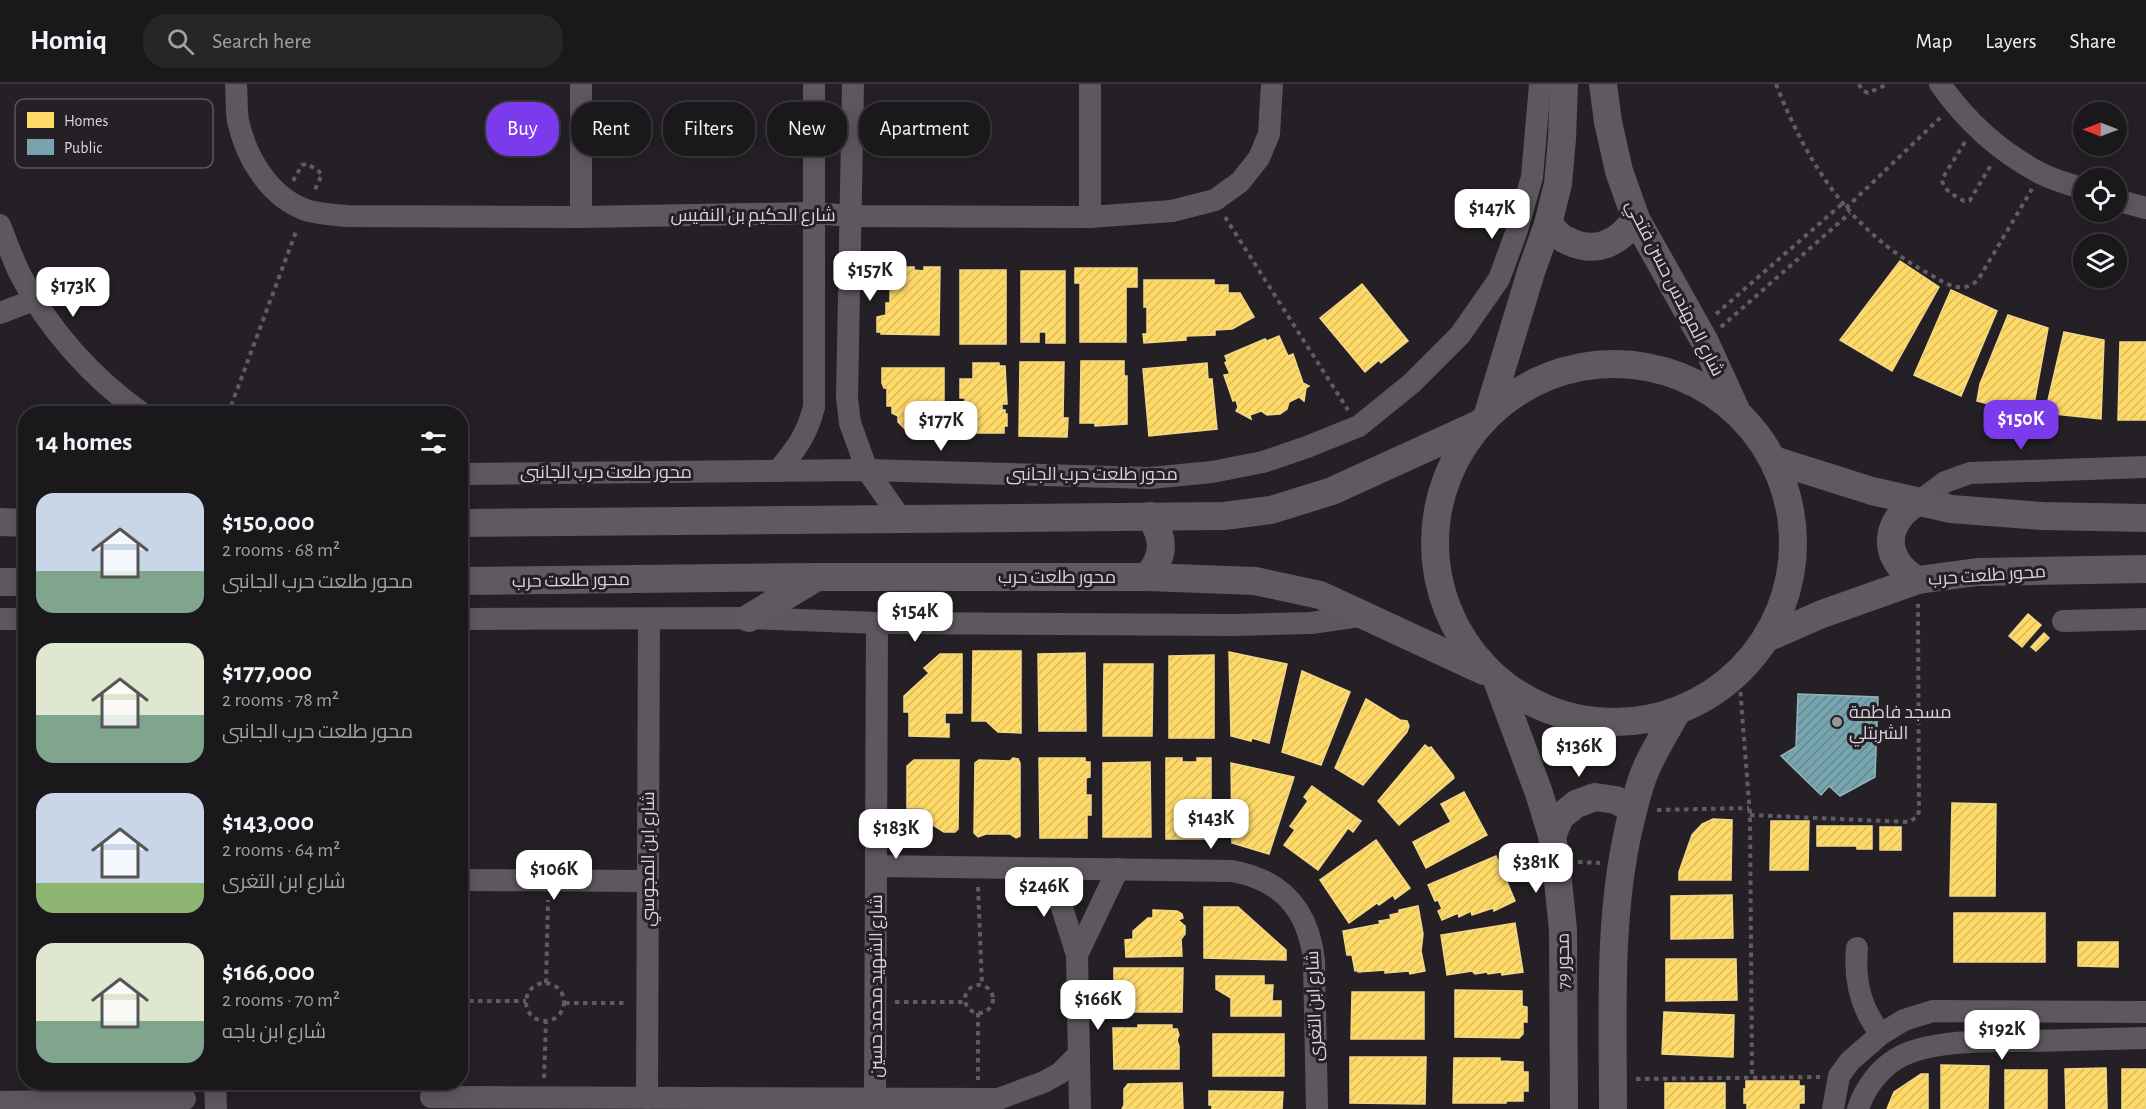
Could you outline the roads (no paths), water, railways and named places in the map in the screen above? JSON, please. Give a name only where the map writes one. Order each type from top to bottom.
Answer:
[{"type":"main road","points":[[468,523],[1224,516],[1271,510],[1332,491],[1484,419],[1526,386],[1569,368],[1615,362],[1662,369],[1705,387],[1755,430],[1774,460],[1788,495],[1794,531],[1792,568],[1784,604],[1767,638],[1739,674],[1706,698],[1676,713],[1639,722],[1601,723],[1563,716],[1528,702],[1493,677],[1461,638],[1443,596],[1435,551],[1438,506],[1454,462],[1484,419],[1548,224],[1558,184],[1564,84]]},
{"type":"main road","name":"شارع المهندس حسن فتحي","points":[[1603,84],[1608,123],[1619,171],[1636,219],[1702,336],[1739,418]]},
{"type":"main road","points":[[1548,224],[1564,240],[1585,247],[1606,245],[1625,234],[1636,219]]},
{"type":"main road","points":[[1774,460],[1862,488],[1951,509],[2074,517],[2146,518]]},
{"type":"main road","points":[[1918,580],[1907,574],[1898,564],[1892,553],[1891,540],[1893,527],[1899,516],[1908,507],[1920,501]]},
{"type":"main road","points":[[1147,577],[1156,566],[1161,554],[1159,534],[1150,516]]},
{"type":"main road","points":[[0,522],[18,523]]},
{"type":"main road","name":"محور طلعت حرب","points":[[1767,638],[1822,614],[1918,580],[1977,572],[2146,569]]},
{"type":"main road","points":[[749,618],[818,577]]},
{"type":"main road","name":"محور طلعت حرب","points":[[468,581],[818,577],[1147,577],[1255,580],[1320,595],[1367,615],[1493,677]]},
{"type":"main road","points":[[0,582],[18,582]]},
{"type":"main road","name":"محور 79","points":[[1493,677],[1539,793],[1554,849],[1563,930],[1564,1109]]},
{"type":"main road","points":[[1613,1109],[1614,945],[1621,863],[1633,810],[1646,770],[1676,713]]},
{"type":"main road","points":[[1554,849],[1560,817],[1576,804],[1595,798],[1616,800],[1633,810]]},
{"type":"street","name":"شارع الحكيم بن النفيس","points":[[237,84],[237,119],[246,149],[262,176],[284,198],[305,209],[329,215],[347,216],[581,217],[813,213],[852,216],[1090,217],[1172,212],[1215,200],[1240,182],[1259,158],[1269,134],[1272,84]]},
{"type":"street","points":[[581,84],[581,217]]},
{"type":"street","points":[[778,471],[798,447],[808,428],[814,407],[814,84]]},
{"type":"street","points":[[853,84],[848,398],[850,423],[867,470],[901,519]]},
{"type":"street","points":[[1090,84],[1090,217]]},
{"type":"street","name":"محور طلعت حرب الجانبى","points":[[468,474],[867,470],[1150,478],[1212,472],[1263,462],[1359,426],[1412,383],[1460,335],[1498,279],[1516,233],[1532,177],[1540,84]]},
{"type":"street","points":[[1940,84],[1975,126],[2000,148],[2041,174],[2073,185]]},
{"type":"street","points":[[2127,203],[2146,208]]},
{"type":"street","points":[[0,225],[18,270],[34,300],[72,351],[107,385],[133,406]]},
{"type":"street","points":[[0,312],[34,300]]},
{"type":"street","points":[[1920,501],[1945,482],[1970,473],[2146,467]]},
{"type":"street","points":[[468,619],[749,618],[877,622],[1233,625],[1311,622],[1367,615]]},
{"type":"street","points":[[0,619],[18,619]]},
{"type":"street","points":[[2063,621],[2146,619]]},
{"type":"street","name":"شارع ابن المجوسي","points":[[647,1098],[649,620]]},
{"type":"street","name":"شارع الشهيد محمد حسين","points":[[875,1098],[877,622]]},
{"type":"street","name":"شارع ابن التغرى","points":[[876,867],[1232,871],[1250,874],[1268,882],[1296,906],[1306,923],[1312,941],[1317,1109]]},
{"type":"street","points":[[1047,868],[1077,955],[1080,1109]]},
{"type":"street","points":[[1077,955],[1118,869]]},
{"type":"street","points":[[468,880],[648,881]]},
{"type":"street","points":[[1857,948],[1855,967],[1857,986],[1871,1022],[1881,1034]]},
{"type":"street","points":[[1833,1109],[1839,1076],[1850,1061],[1881,1034],[1904,1020],[1933,1011],[2146,1012]]},
{"type":"street","points":[[1858,1109],[1867,1088],[1896,1059],[1929,1047],[1973,1042],[2146,1038]]},
{"type":"street","points":[[988,1099],[1044,1082],[1060,1073],[1078,1054]]},
{"type":"street","points":[[215,1090],[216,1109]]},
{"type":"street","points":[[432,1096],[988,1099],[1019,1109]]},
{"type":"street","points":[[0,1102],[185,1097]]},
{"type":"place","name":"مسجد فاطمة الشربتلي","points":[[1837,722]]}]
